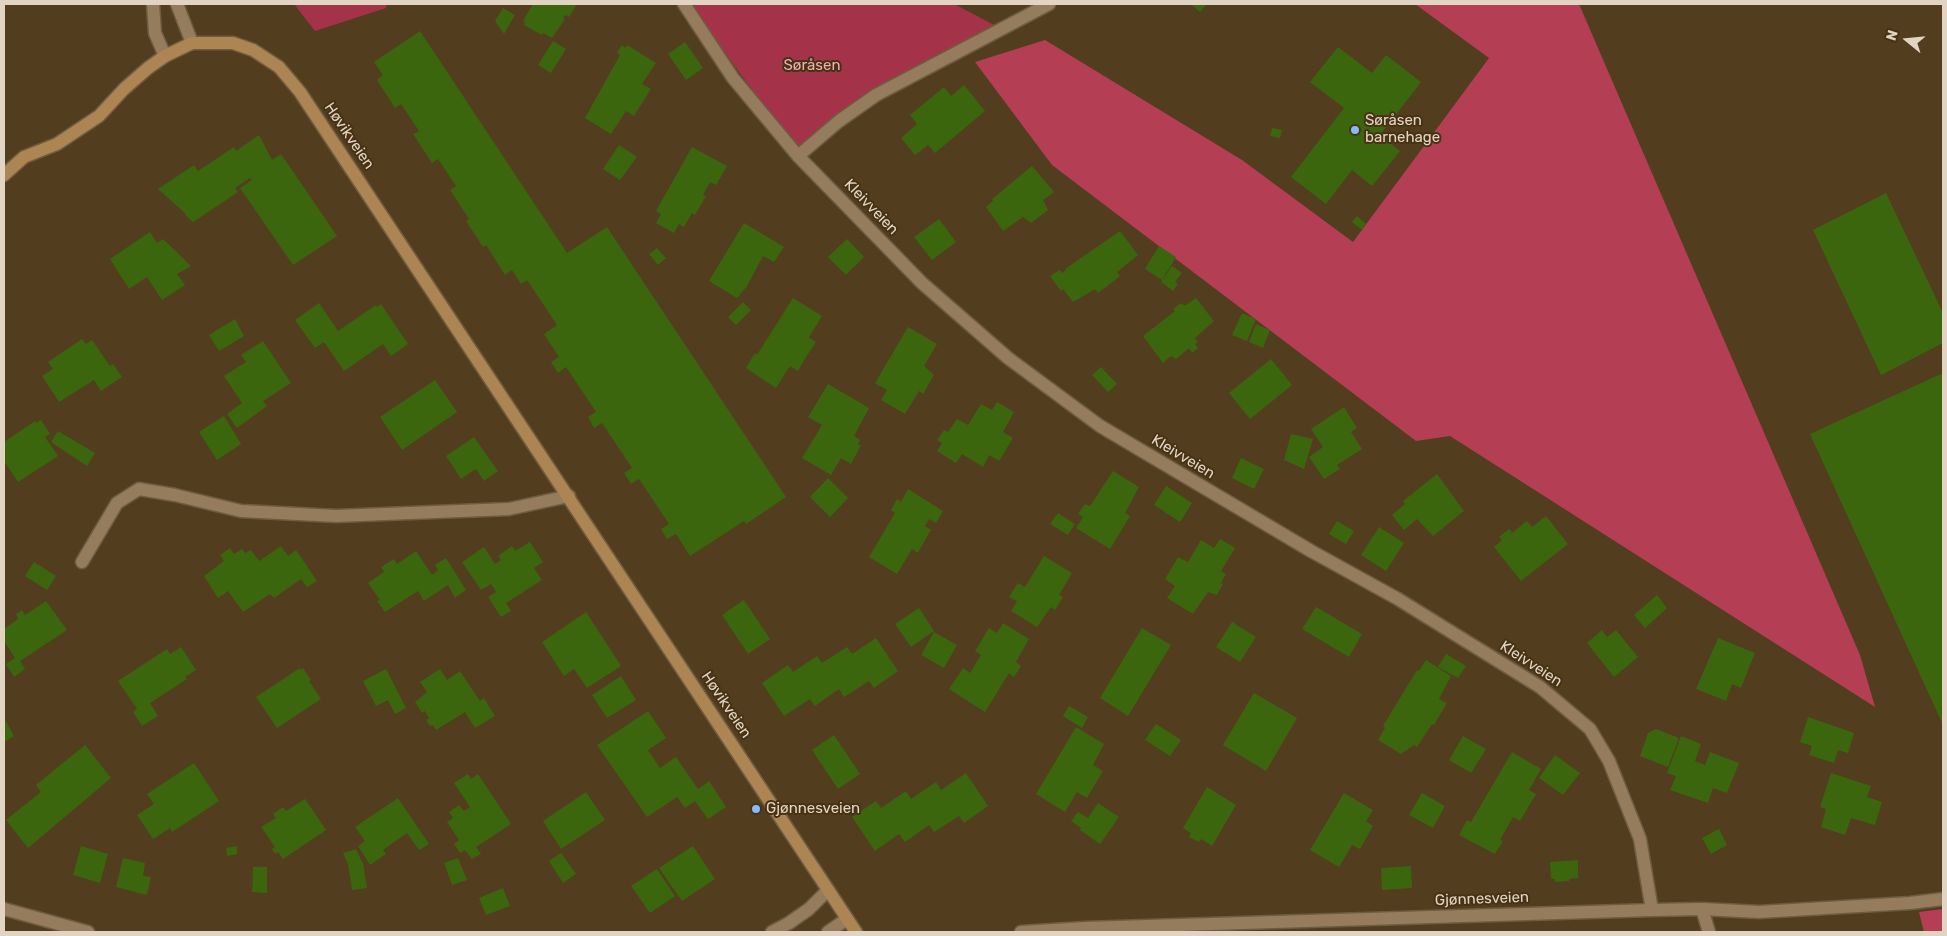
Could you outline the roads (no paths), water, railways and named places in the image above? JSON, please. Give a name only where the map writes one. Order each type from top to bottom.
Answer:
[{"type":"main road","name":"Høvikveien","points":[[4,175],[24,157],[57,144],[99,116],[124,89],[148,68],[165,56],[192,43],[233,43],[253,50],[279,67],[300,92],[856,932]]},
{"type":"street","points":[[153,4],[155,34],[165,56]]},
{"type":"street","points":[[177,4],[192,43]]},
{"type":"street","name":"Kleivveien","points":[[684,4],[733,78],[798,156],[922,283],[1008,358],[1100,426],[1215,495],[1398,599],[1540,687],[1590,729],[1609,761],[1640,839],[1652,910]]},
{"type":"street","points":[[798,156],[840,121],[876,95],[1049,4]]},
{"type":"street","points":[[82,562],[117,503],[139,489],[175,495],[241,511],[336,516],[510,509],[569,496]]},
{"type":"street","points":[[772,932],[789,924],[809,909],[828,890]]},
{"type":"street","name":"Gjønnesveien","points":[[1021,932],[1085,928],[1652,910],[1702,909],[1759,912],[1910,903],[1943,899]]},
{"type":"street","points":[[4,909],[88,932]]},
{"type":"street","points":[[1702,909],[1709,932]]},
{"type":"street","points":[[828,932],[847,919]]},
{"type":"place","name":"Søråsen barnehage","points":[[1355,130]]},
{"type":"place","name":"Gjønnesveien","points":[[756,809]]},
{"type":"park label","name":"Søråsen","points":[[812,66]]}]
